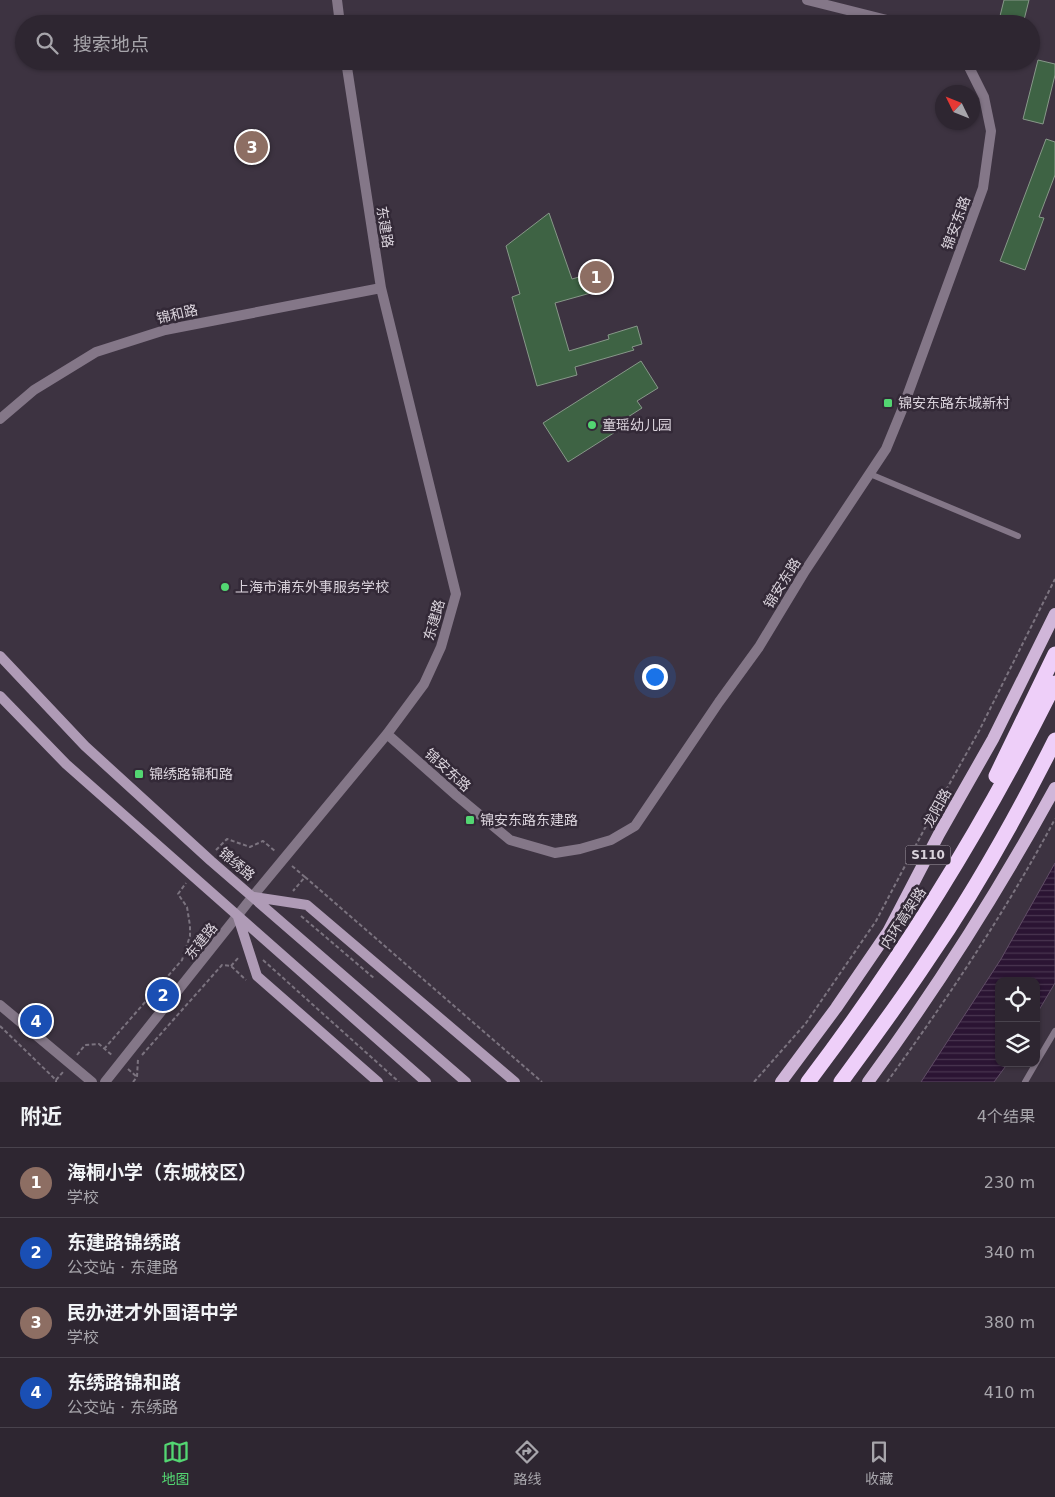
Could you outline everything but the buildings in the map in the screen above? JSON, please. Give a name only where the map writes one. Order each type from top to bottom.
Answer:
[{"type":"highway","points":[[943,885],[1055,654]]},
{"type":"highway","name":"内环高架路","points":[[808,1082],[900,952],[943,885],[990,807],[1055,683]]},
{"type":"highway","points":[[841,1082],[928,960],[965,901],[1013,820],[1055,740]]},
{"type":"main road","name":"龙阳路","points":[[781,1082],[836,1008],[888,932],[993,739],[1055,614]]},
{"type":"main road","name":"锦绣路","points":[[0,656],[85,746],[208,858],[466,1082]]},
{"type":"main road","points":[[0,696],[66,764],[426,1082]]},
{"type":"main road","points":[[868,1082],[946,972],[1032,831],[1055,788]]},
{"type":"main road","points":[[253,896],[307,906],[515,1082]]},
{"type":"main road","points":[[238,916],[257,976],[378,1082]]},
{"type":"street","points":[[337,0],[339,15]]},
{"type":"street","points":[[808,0],[867,15]]},
{"type":"street","name":"东建路","points":[[105,1082],[253,896],[387,734],[424,684],[441,647],[456,594],[381,288],[347,70]]},
{"type":"street","name":"锦安东路","points":[[387,734],[510,840],[555,853],[580,850],[611,840],[635,826],[719,702],[759,647],[805,571],[886,448],[902,410],[983,188],[991,131],[984,97],[970,70]]},
{"type":"street","name":"锦和路","points":[[0,418],[34,390],[96,352],[165,330],[381,288]]},
{"type":"street","points":[[0,1005],[92,1082]]},
{"type":"lane","points":[[870,474],[1018,536]]},
{"type":"lane","points":[[1040,1056],[1055,1031]]},
{"type":"lane","points":[[1025,1082],[1034,1067]]},
{"type":"path","points":[[754,1082],[806,1023],[876,921],[996,699],[1055,579]]},
{"type":"path","points":[[887,1082],[959,980],[1055,820]]},
{"type":"path","points":[[208,858],[227,838],[250,847],[263,841],[542,1082]]},
{"type":"path","points":[[104,1049],[182,960],[190,936],[190,926],[187,907],[178,894],[192,876]]},
{"type":"path","points":[[284,902],[304,877]]},
{"type":"path","points":[[133,1082],[137,1077],[138,1059],[222,965],[231,966],[248,946],[399,1082]]},
{"type":"path","points":[[0,1026],[56,1081],[85,1045],[99,1044],[137,1077]]},
{"type":"shaded area","points":[[1055,863],[1055,983],[1040,1008],[1040,977],[995,977],[995,1067],[1005,1067],[994,1082],[921,1082],[1001,959]]},
{"type":"place","name":"民办进才外国语中学","points":[[252,147]]},
{"type":"place","name":"海桐小学（东城校区）","points":[[596,277]]},
{"type":"place","name":"锦安东路东城新村","points":[[888,403]]},
{"type":"place","name":"童瑶幼儿园","points":[[592,425]]},
{"type":"place","name":"上海市浦东外事服务学校","points":[[225,587]]},
{"type":"place","name":"锦绣路锦和路","points":[[139,774]]},
{"type":"place","name":"锦安东路东建路","points":[[470,820]]},
{"type":"place","name":"东建路锦绣路","points":[[163,995]]},
{"type":"place","name":"东绣路锦和路","points":[[36,1021]]}]
